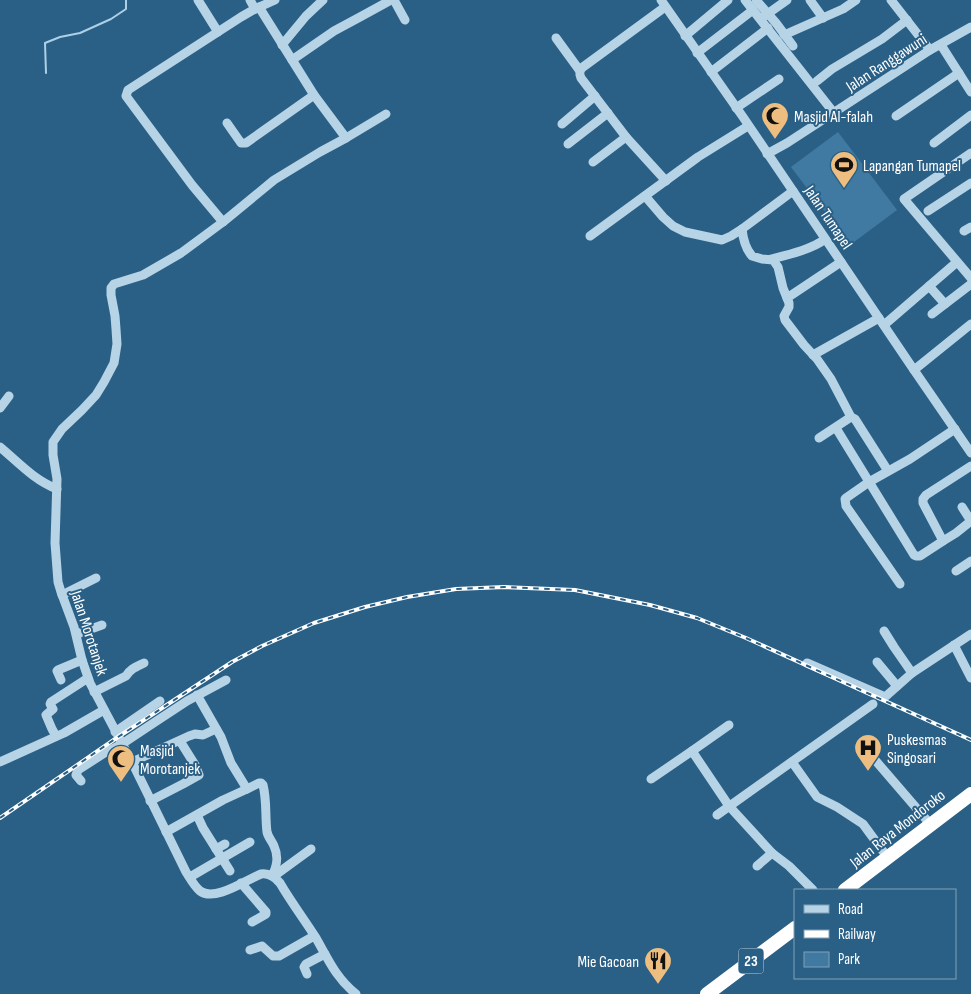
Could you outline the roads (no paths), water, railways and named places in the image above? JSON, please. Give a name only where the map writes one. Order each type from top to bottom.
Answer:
[{"type":"highway","name":"Jalan Raya Mondoroko","points":[[859,889],[971,794]]},
{"type":"highway","name":"Jalan Raya Mondoroko","points":[[846,889],[927,831],[971,803]]},
{"type":"highway","name":"23","points":[[707,994],[794,929]]},
{"type":"highway","name":"23","points":[[721,994],[794,939]]},
{"type":"street","points":[[198,0],[218,32]]},
{"type":"street","points":[[250,0],[314,95],[346,138]]},
{"type":"street","points":[[275,0],[257,8],[218,32],[128,90],[126,96],[187,178],[223,222],[274,180],[311,156],[386,114]]},
{"type":"street","points":[[282,45],[306,16],[323,0]]},
{"type":"street","points":[[292,60],[334,30],[392,0],[405,20]]},
{"type":"street","points":[[685,36],[728,0]]},
{"type":"street","points":[[745,0],[753,10],[784,35],[793,46]]},
{"type":"street","points":[[756,0],[768,28],[837,111]]},
{"type":"street","points":[[810,0],[823,18]]},
{"type":"street","points":[[784,35],[843,9],[856,0]]},
{"type":"street","points":[[763,17],[783,1]]},
{"type":"street","points":[[893,1],[930,50]]},
{"type":"street","points":[[580,71],[583,66],[663,3]]},
{"type":"street","name":"Jalan Tumapel","points":[[663,3],[971,452]]},
{"type":"street","points":[[697,53],[753,10]]},
{"type":"street","points":[[817,81],[832,69],[882,39],[907,20]]},
{"type":"street","name":"Jalan Ranggawuni","points":[[767,154],[930,50],[971,27]]},
{"type":"street","points":[[711,72],[768,28]]},
{"type":"street","points":[[556,38],[580,71],[581,78],[626,137],[666,181]]},
{"type":"street","points":[[941,44],[971,92]]},
{"type":"street","points":[[896,116],[959,73]]},
{"type":"street","points":[[736,108],[778,78]]},
{"type":"street","points":[[227,124],[241,143],[246,143],[314,95]]},
{"type":"street","points":[[562,124],[595,96]]},
{"type":"street","points":[[568,144],[608,113]]},
{"type":"street","points":[[934,143],[971,115]]},
{"type":"street","points":[[590,236],[698,157],[748,126]]},
{"type":"street","points":[[593,162],[626,137]]},
{"type":"street","points":[[932,314],[971,279],[904,199],[971,153]]},
{"type":"street","points":[[928,211],[971,183]]},
{"type":"street","points":[[645,196],[673,226],[685,232],[722,240],[742,229],[793,191]]},
{"type":"street","name":"Jalan Morotanjek","points":[[223,222],[182,252],[153,270],[114,284],[111,288],[117,344],[114,363],[96,395],[62,429],[53,442],[52,447],[57,479],[55,543],[58,582],[71,614],[76,634],[82,660],[82,682],[94,692],[104,710],[195,886],[203,893],[214,894],[225,891],[261,874],[273,876]]},
{"type":"street","points":[[742,229],[746,247],[752,256],[762,259],[772,259],[826,239]]},
{"type":"street","points":[[772,259],[778,267],[789,307],[784,320],[831,379],[852,417],[888,471]]},
{"type":"street","points":[[787,298],[841,262]]},
{"type":"street","points":[[813,354],[881,322],[957,262]]},
{"type":"street","points":[[929,286],[945,304]]},
{"type":"street","points":[[914,370],[971,324]]},
{"type":"street","points":[[0,408],[9,396]]},
{"type":"street","points":[[819,438],[852,417]]},
{"type":"street","points":[[836,428],[914,555],[920,556],[956,534],[971,521],[962,507]]},
{"type":"street","points":[[900,584],[845,502],[846,498],[955,429]]},
{"type":"street","points":[[0,447],[33,476],[57,489]]},
{"type":"street","points":[[943,541],[923,504],[923,499],[926,495],[971,466]]},
{"type":"street","points":[[956,571],[971,561]]},
{"type":"street","points":[[62,595],[87,587],[96,578]]},
{"type":"street","points":[[76,634],[102,625]]},
{"type":"street","points":[[884,631],[912,673]]},
{"type":"street","points":[[807,663],[886,697],[912,673],[971,634]]},
{"type":"street","points":[[954,644],[971,678]]},
{"type":"street","points":[[61,680],[58,670],[82,660]]},
{"type":"street","points":[[878,662],[896,686]]},
{"type":"street","points":[[94,692],[126,676],[132,668],[144,663]]},
{"type":"street","points":[[81,781],[76,774],[78,770],[122,744],[187,701],[226,680]]},
{"type":"street","points":[[59,735],[52,730],[46,715],[53,710],[50,704],[82,682]]},
{"type":"street","points":[[197,695],[221,737],[231,763],[246,788]]},
{"type":"street","points":[[115,732],[160,701]]},
{"type":"street","points":[[717,815],[872,704]]},
{"type":"street","points":[[0,762],[59,735],[104,710]]},
{"type":"street","points":[[651,779],[729,725]]},
{"type":"street","points":[[132,762],[194,734],[202,735],[216,729]]},
{"type":"street","points":[[150,801],[199,775],[180,741]]},
{"type":"street","points":[[692,751],[730,806],[772,853],[789,866],[812,889]]},
{"type":"street","points":[[869,753],[927,831]]},
{"type":"street","points":[[792,762],[817,796],[863,824],[888,858]]},
{"type":"street","points":[[166,832],[260,782],[264,786],[268,833],[275,848],[277,860],[273,876]]},
{"type":"street","points":[[197,815],[230,871]]},
{"type":"street","points":[[190,877],[250,842]]},
{"type":"street","points":[[216,849],[225,844]]},
{"type":"street","points":[[273,876],[311,849]]},
{"type":"street","points":[[757,866],[772,853]]},
{"type":"street","points":[[273,876],[280,883],[338,976],[352,993]]},
{"type":"street","points":[[241,883],[266,912],[266,914],[252,922]]},
{"type":"street","points":[[250,950],[262,946],[274,956],[279,956],[314,936]]},
{"type":"street","points":[[307,974],[304,967],[306,964],[326,954]]},
{"type":"waterway","points":[[46,73],[45,43],[60,37],[80,33],[111,19],[126,9],[126,0]]},
{"type":"railway","points":[[0,818],[232,662],[262,646],[314,623],[365,607],[407,597],[456,589],[504,587],[575,590],[650,605],[697,618],[746,638],[971,740]]},
{"type":"place","name":"Masjid Al-falah","points":[[775,140]]},
{"type":"place","name":"Lapangan Tumapel","points":[[844,189]]},
{"type":"place","name":"Puskesmas Singosari","points":[[868,772]]},
{"type":"place","name":"Masjid Morotanjek","points":[[121,783]]},
{"type":"place","name":"Mie Gacoan","points":[[658,985]]}]
